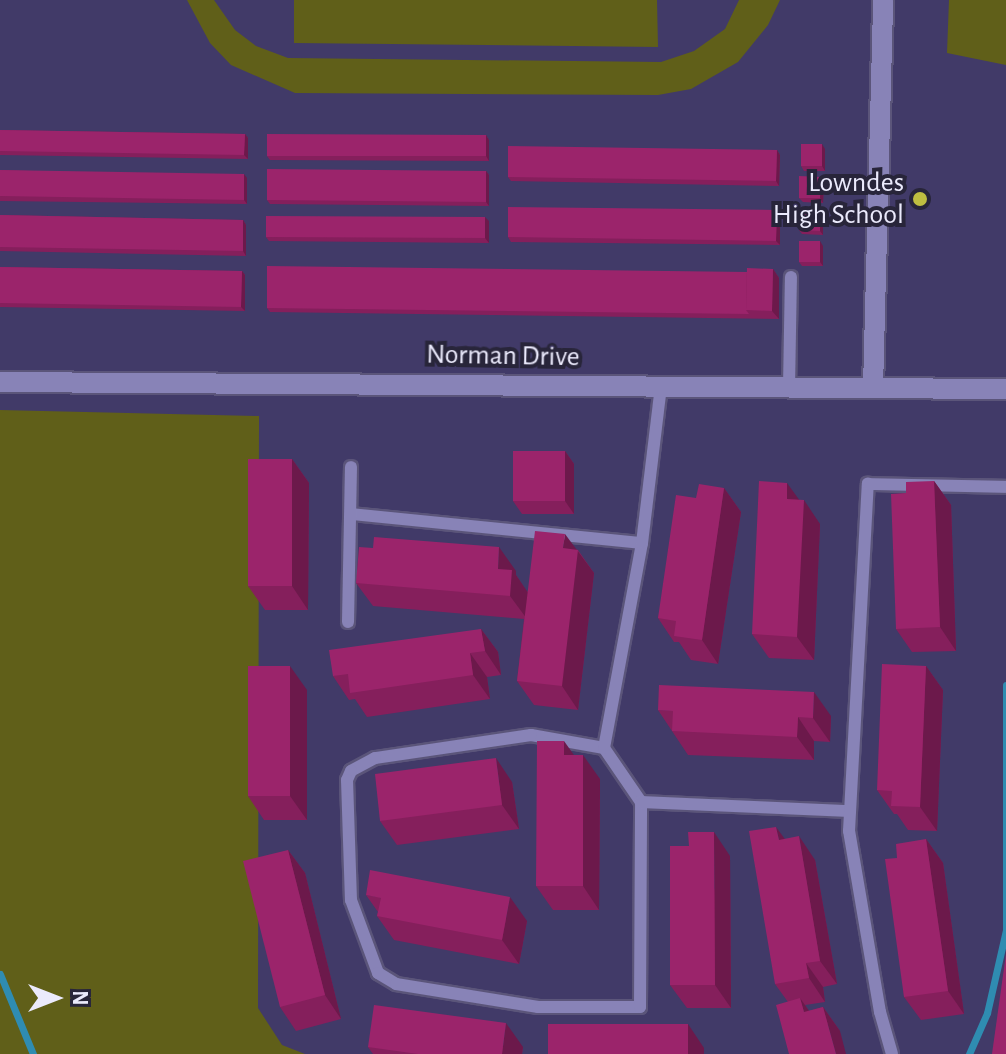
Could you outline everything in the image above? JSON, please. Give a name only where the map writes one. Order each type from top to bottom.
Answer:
[{"type":"street","points":[[873,388],[883,0]]},
{"type":"street","name":"Norman Drive","points":[[0,382],[1006,389]]},
{"type":"lane","points":[[789,388],[791,277]]},
{"type":"lane","points":[[604,748],[531,735],[375,758],[351,771],[351,900],[371,963],[396,984],[538,1007],[640,1007],[641,802],[604,748],[642,543],[661,386]]},
{"type":"lane","points":[[348,622],[351,467]]},
{"type":"lane","points":[[892,1054],[880,1012],[850,811],[868,484],[1006,487]]},
{"type":"lane","points":[[351,514],[642,543]]},
{"type":"lane","points":[[641,802],[850,811]]},
{"type":"shaded area","points":[[187,0],[214,0],[235,30],[256,46],[288,58],[661,62],[694,51],[725,29],[739,0],[780,0],[768,25],[738,62],[691,89],[658,95],[295,93],[231,65],[210,43]]},
{"type":"shaded area","points":[[294,0],[657,0],[658,47],[294,43]]},
{"type":"shaded area","points":[[949,0],[1006,0],[1006,65],[947,53]]},
{"type":"shaded area","points":[[0,410],[259,416],[258,1008],[282,1045],[305,1054],[0,1054]]},
{"type":"building","points":[[0,130],[245,134],[244,155],[0,151]]},
{"type":"building","points":[[267,134],[486,135],[486,156],[267,156]]},
{"type":"building","points":[[801,144],[822,144],[822,166],[801,166]]},
{"type":"building","points":[[508,146],[777,150],[776,181],[508,177]]},
{"type":"building","points":[[267,169],[486,171],[486,202],[267,200]]},
{"type":"building","points":[[0,170],[244,174],[244,200],[0,196]]},
{"type":"building","points":[[799,176],[821,177],[820,198],[799,198]]},
{"type":"building","points":[[508,207],[777,210],[776,241],[508,237]]},
{"type":"building","points":[[799,209],[820,209],[820,231],[799,230]]},
{"type":"building","points":[[0,215],[243,220],[243,251],[0,247]]},
{"type":"building","points":[[266,216],[485,217],[485,238],[266,237]]},
{"type":"building","points":[[799,241],[820,241],[820,262],[799,262]]},
{"type":"building","points":[[267,266],[747,272],[746,310],[749,314],[267,308]]},
{"type":"building","points":[[0,267],[242,271],[241,307],[0,303]]},
{"type":"building","points":[[747,268],[773,269],[772,311],[746,310]]},
{"type":"building","points":[[513,451],[565,451],[565,501],[513,501]]},
{"type":"building","points":[[248,459],[292,459],[292,586],[248,586]]},
{"type":"building","points":[[759,481],[787,483],[787,499],[804,500],[797,637],[752,634]]},
{"type":"building","points":[[934,481],[940,627],[896,629],[891,494],[906,493],[906,482]]},
{"type":"building","points":[[699,484],[724,488],[702,640],[674,636],[676,621],[658,618],[676,495],[696,498]]},
{"type":"building","points":[[535,531],[565,534],[563,548],[578,550],[562,686],[517,681]]},
{"type":"building","points":[[374,537],[499,547],[498,569],[512,570],[510,596],[356,583],[359,547],[373,548]]},
{"type":"building","points":[[481,629],[485,651],[470,653],[473,675],[350,693],[348,674],[333,676],[329,650]]},
{"type":"building","points":[[882,664],[926,666],[920,807],[891,806],[892,791],[877,790]]},
{"type":"building","points":[[248,666],[290,666],[290,796],[248,796]]},
{"type":"building","points":[[659,685],[814,692],[813,718],[798,717],[797,737],[672,731],[673,711],[658,710]]},
{"type":"building","points":[[537,741],[564,741],[564,755],[583,755],[583,886],[536,886]]},
{"type":"building","points":[[496,758],[502,805],[380,821],[375,774]]},
{"type":"building","points":[[776,827],[779,840],[799,836],[820,961],[806,963],[809,978],[775,984],[749,831]]},
{"type":"building","points":[[688,832],[714,832],[715,985],[670,985],[670,846],[689,846]]},
{"type":"building","points":[[926,839],[948,991],[904,997],[885,859],[897,858],[896,844]]},
{"type":"building","points":[[288,850],[325,995],[280,1007],[243,861]]},
{"type":"building","points":[[370,870],[510,897],[502,940],[377,916],[381,898],[366,895]]},
{"type":"building","points":[[1006,954],[1006,1054],[992,1054]]},
{"type":"building","points":[[800,998],[804,1012],[823,1007],[836,1054],[789,1054],[776,1005]]},
{"type":"building","points":[[374,1005],[506,1023],[502,1054],[418,1054],[368,1047]]},
{"type":"building","points":[[548,1024],[688,1024],[688,1054],[548,1054]]},
{"type":"waterway","points":[[969,1054],[987,1013],[1006,930],[1006,685]]},
{"type":"waterway","points":[[0,974],[33,1054]]},
{"type":"place","name":"Lowndes High School","points":[[920,199]]}]
